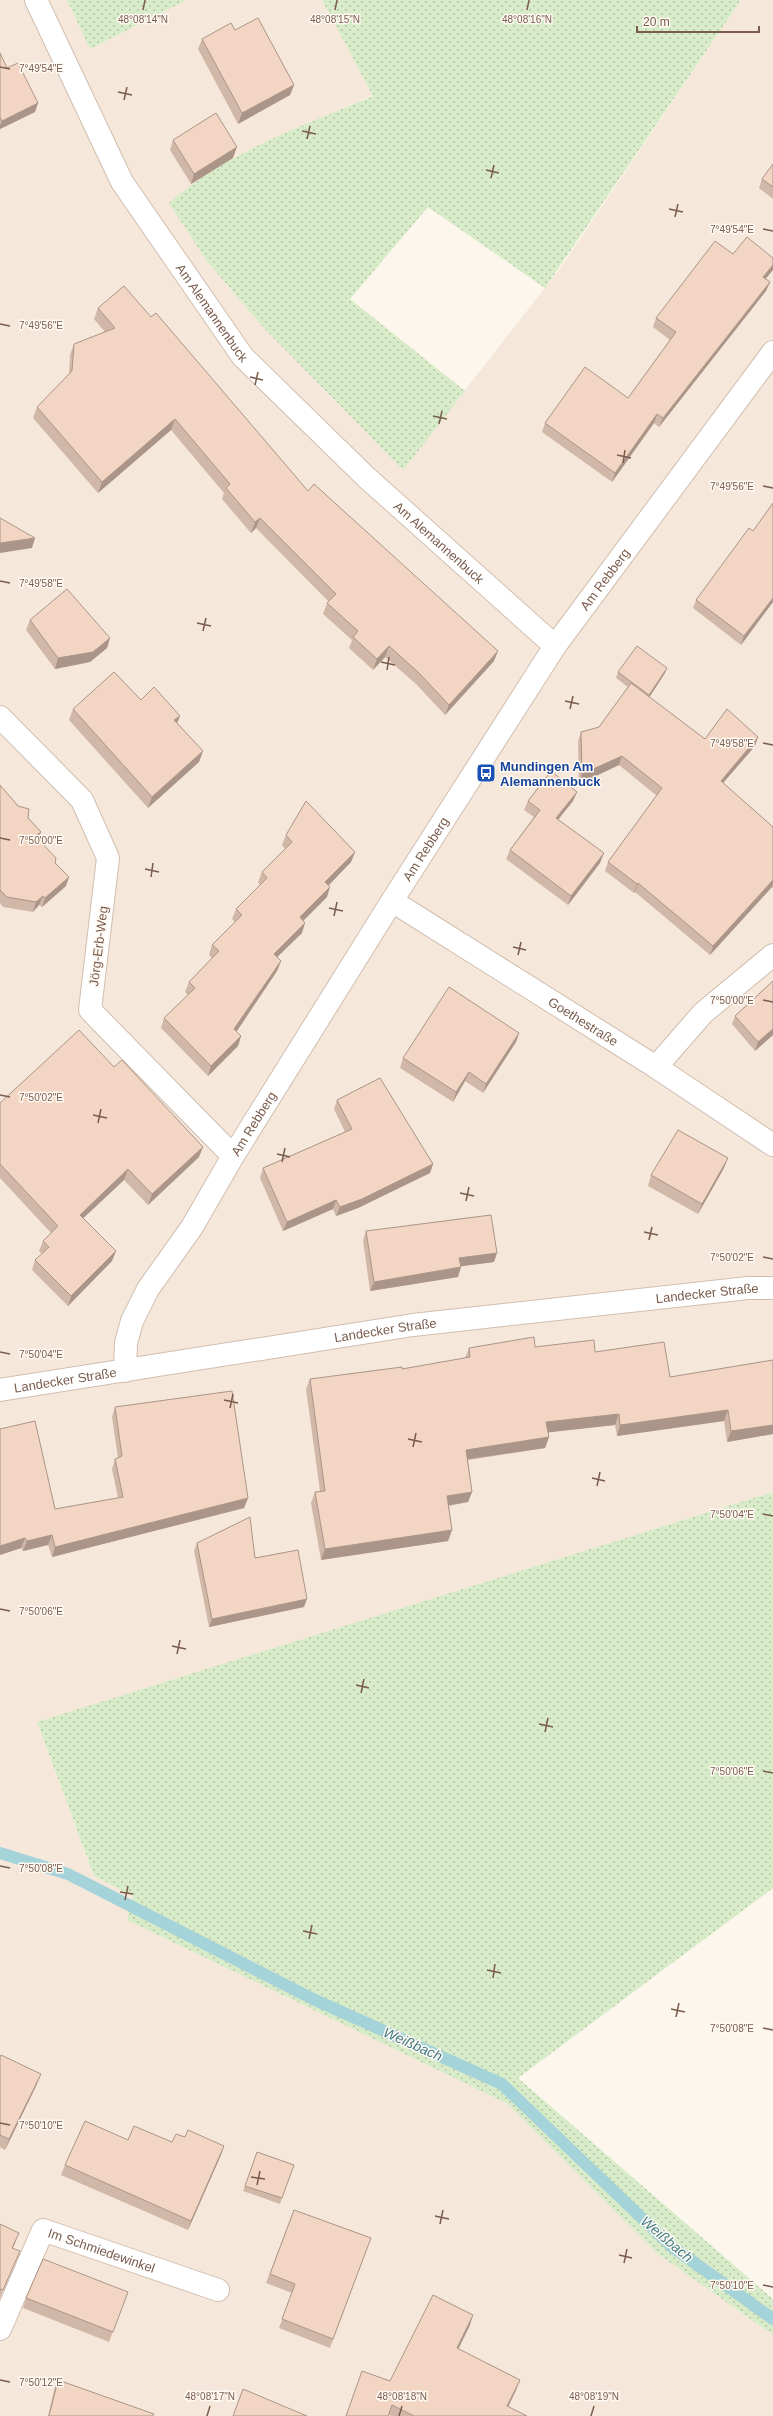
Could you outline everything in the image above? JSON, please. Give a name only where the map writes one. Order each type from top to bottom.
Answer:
[{"type":"street","name":"Am Alemannenbuck","points":[[36,0],[122,182],[243,356],[366,477],[555,646]]},
{"type":"street","name":"Am Rebberg","points":[[125,1372],[126,1343],[132,1321],[148,1289],[192,1227],[233,1156],[392,901],[555,646],[773,352]]},
{"type":"street","name":"Jörg-Erb-Weg","points":[[0,717],[82,800],[108,858],[90,1010],[233,1156]]},
{"type":"street","name":"Goethestraße","points":[[392,901],[656,1067],[773,1145]]},
{"type":"street","points":[[656,1067],[703,1013],[773,955]]},
{"type":"street","name":"Landecker Straße","points":[[0,1390],[125,1372],[413,1325],[748,1288],[773,1288]]},
{"type":"street","name":"Im Schmiedewinkel","points":[[0,2330],[43,2230],[218,2290]]},
{"type":"shaded area","points":[[0,0],[67,0],[90,49],[187,0],[322,0],[373,95],[233,158],[206,260],[262,326],[403,469],[559,270],[741,0],[773,0],[773,1492],[37,1723],[94,1876],[133,1896],[127,1920],[506,2103],[658,2254],[773,2335],[773,2416],[0,2416]]},
{"type":"green space","points":[[67,0],[187,0],[90,49]]},
{"type":"green space","points":[[322,0],[741,0],[545,288],[428,207],[350,299],[465,391],[403,470],[262,326],[206,260],[169,203],[216,169],[241,155],[266,142],[373,96]]},
{"type":"green space","points":[[773,1492],[773,1888],[518,2078],[773,2299],[773,2335],[658,2254],[506,2103],[127,1920],[133,1896],[94,1876],[37,1722]]},
{"type":"building","points":[[258,18],[294,85],[242,113],[202,39],[231,23],[235,30]]},
{"type":"building","points":[[0,53],[7,68],[18,63],[38,103],[2,121],[0,117]]},
{"type":"building","points":[[216,113],[237,147],[194,174],[173,140]]},
{"type":"building","points":[[773,164],[773,187],[762,179]]},
{"type":"building","points":[[747,237],[773,258],[773,265],[763,277],[770,282],[663,418],[657,414],[615,473],[545,423],[585,367],[628,398],[676,332],[656,318],[715,241],[733,254]]},
{"type":"building","points":[[124,286],[151,317],[156,313],[308,491],[314,484],[498,651],[449,705],[419,673],[389,646],[377,659],[353,637],[358,631],[327,603],[336,594],[260,518],[255,522],[226,488],[230,484],[175,419],[102,482],[37,407],[72,371],[74,344],[115,328],[98,308]]},
{"type":"building","points":[[773,503],[773,598],[744,636],[696,600],[749,528],[753,531]]},
{"type":"building","points":[[0,518],[35,538],[0,543]]},
{"type":"building","points":[[67,589],[110,638],[93,652],[58,658],[30,620]]},
{"type":"building","points":[[637,646],[667,668],[649,695],[618,672]]},
{"type":"building","points":[[114,672],[141,700],[154,687],[180,716],[174,720],[203,751],[152,797],[73,709]]},
{"type":"building","points":[[631,683],[705,739],[727,709],[758,737],[721,781],[773,827],[773,880],[713,946],[638,883],[637,884],[608,862],[662,788],[622,756],[582,774],[581,732],[599,727]]},
{"type":"building","points":[[551,771],[577,792],[556,818],[604,853],[571,896],[510,850],[540,810],[528,801]]},
{"type":"building","points":[[0,785],[18,806],[29,809],[28,818],[41,832],[35,836],[56,858],[55,863],[69,877],[45,898],[43,896],[36,902],[7,897],[0,890]]},
{"type":"building","points":[[306,801],[355,852],[325,882],[330,887],[300,917],[305,923],[274,954],[281,961],[234,1029],[241,1036],[211,1066],[164,1018],[195,988],[189,982],[219,951],[212,945],[242,915],[236,909],[267,878],[262,872],[292,842],[286,835]]},
{"type":"building","points":[[773,981],[773,1029],[758,1042],[735,1016]]},
{"type":"building","points":[[449,987],[519,1033],[486,1084],[469,1072],[456,1092],[403,1058]]},
{"type":"building","points":[[79,1030],[114,1067],[122,1060],[203,1147],[152,1194],[128,1169],[80,1215],[116,1251],[71,1296],[35,1260],[49,1247],[43,1241],[58,1226],[0,1164],[0,1103]]},
{"type":"building","points":[[380,1078],[433,1164],[362,1199],[340,1207],[336,1200],[287,1222],[263,1168],[352,1129],[337,1100]]},
{"type":"building","points":[[678,1130],[728,1158],[702,1204],[651,1175]]},
{"type":"building","points":[[491,1215],[497,1253],[459,1258],[461,1267],[374,1282],[366,1231]]},
{"type":"building","points":[[534,1337],[535,1347],[594,1340],[595,1352],[664,1342],[670,1377],[773,1360],[773,1425],[731,1431],[728,1410],[620,1425],[619,1414],[546,1422],[549,1437],[466,1450],[472,1492],[447,1496],[452,1530],[325,1549],[315,1492],[325,1491],[310,1379],[402,1367],[402,1369],[470,1357],[469,1348]]},
{"type":"building","points":[[232,1391],[248,1498],[55,1547],[52,1535],[27,1541],[25,1538],[0,1546],[0,1429],[35,1421],[55,1509],[123,1497],[115,1459],[122,1456],[115,1407]]},
{"type":"building","points":[[250,1517],[255,1558],[298,1550],[307,1599],[212,1619],[197,1543]]},
{"type":"building","points":[[1,2055],[41,2074],[9,2139],[0,2135]]},
{"type":"building","points":[[85,2121],[128,2140],[134,2126],[172,2142],[176,2134],[185,2137],[188,2130],[224,2146],[191,2221],[65,2165]]},
{"type":"building","points":[[257,2152],[294,2165],[282,2198],[245,2186]]},
{"type":"building","points":[[294,2210],[371,2238],[333,2339],[282,2319],[295,2284],[270,2274]]},
{"type":"building","points":[[0,2224],[19,2233],[12,2248],[20,2251],[3,2290],[0,2289]]},
{"type":"building","points":[[43,2259],[128,2292],[113,2332],[26,2298]]},
{"type":"building","points":[[433,2295],[473,2315],[457,2348],[520,2380],[507,2406],[527,2416],[414,2416],[392,2405],[388,2416],[346,2416],[362,2371],[390,2381]]},
{"type":"building","points":[[58,2380],[154,2414],[153,2416],[49,2416]]},
{"type":"building","points":[[243,2389],[307,2416],[233,2416]]},
{"type":"waterway","name":"Weißbach","points":[[0,1853],[68,1874],[313,1999],[502,2084],[671,2246],[773,2319]]},
{"type":"place","name":"Mundingen Am Alemannenbuck","points":[[486,773]]}]
